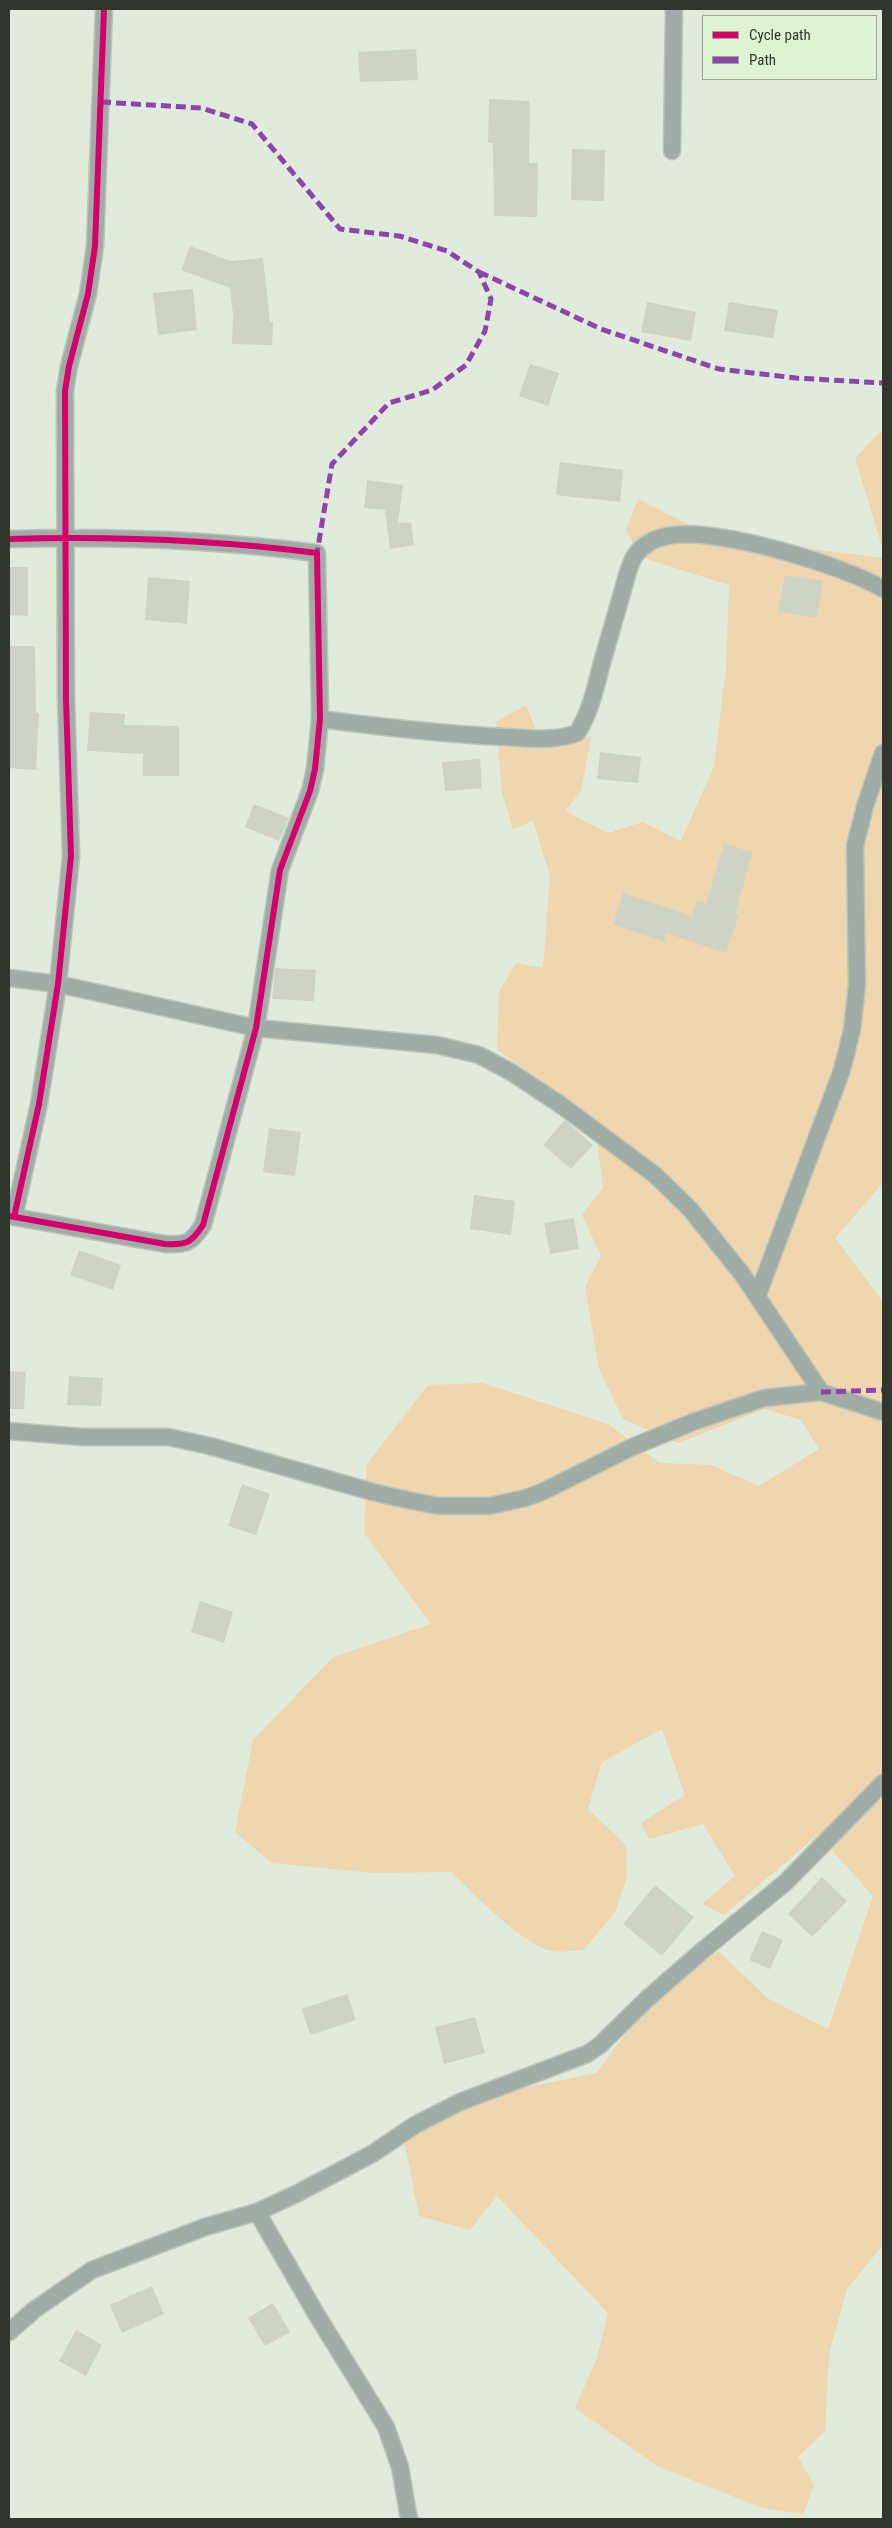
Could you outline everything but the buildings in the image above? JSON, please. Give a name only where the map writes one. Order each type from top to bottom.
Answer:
[{"type":"street","points":[[9,539],[65,538],[249,544],[317,553],[320,719],[315,769],[310,791],[285,854],[277,884],[256,1028],[203,1225],[194,1238],[182,1244],[165,1244],[12,1217],[39,1104],[58,984],[71,856],[66,699],[65,538],[65,391],[69,366],[88,294],[95,246],[104,9]]},
{"type":"street","points":[[672,151],[674,9]]},
{"type":"street","points":[[320,719],[439,734],[546,739],[565,738],[577,733],[589,710],[611,631],[636,555],[649,542],[669,535],[688,534],[726,538],[791,554],[848,573],[883,589]]},
{"type":"street","points":[[757,1297],[842,1070],[852,1030],[857,986],[855,846],[865,806],[883,753]]},
{"type":"street","points":[[9,978],[58,984],[256,1028],[437,1045],[479,1055],[511,1072],[561,1105],[655,1175],[690,1209],[757,1297],[821,1392]]},
{"type":"street","points":[[9,1431],[82,1437],[168,1437],[210,1446],[373,1492],[412,1501],[439,1506],[489,1506],[526,1498],[544,1491],[630,1448],[693,1422],[764,1398],[821,1392],[883,1412]]},
{"type":"street","points":[[9,2332],[34,2310],[92,2270],[205,2227],[258,2212],[363,2158],[415,2126],[460,2102],[578,2058],[600,2045],[647,1999],[786,1882],[883,1784]]},
{"type":"street","points":[[258,2212],[318,2317],[386,2426],[400,2467],[409,2519]]},
{"type":"shaded area","points":[[883,431],[883,550],[855,458]]},
{"type":"shaded area","points":[[638,499],[721,541],[789,546],[883,558],[883,1183],[835,1238],[883,1302],[883,2245],[847,2289],[829,2354],[825,2431],[798,2457],[814,2485],[803,2514],[762,2508],[657,2466],[575,2408],[597,2358],[608,2313],[497,2196],[470,2230],[419,2216],[403,2135],[440,2116],[508,2091],[597,2073],[660,1985],[719,1951],[767,1998],[828,2029],[873,1896],[818,1835],[724,1915],[702,1904],[735,1876],[703,1824],[649,1839],[641,1823],[685,1795],[662,1729],[602,1762],[588,1809],[626,1845],[627,1877],[615,1913],[583,1950],[552,1951],[528,1940],[499,1917],[451,1872],[373,1873],[272,1863],[235,1832],[253,1740],[333,1657],[431,1624],[364,1533],[367,1464],[428,1385],[483,1383],[608,1424],[660,1463],[711,1465],[759,1486],[819,1449],[801,1420],[765,1409],[678,1443],[623,1419],[599,1369],[585,1287],[601,1256],[582,1215],[603,1188],[595,1126],[537,1077],[497,1050],[499,992],[516,963],[543,968],[550,876],[533,821],[513,829],[502,793],[496,722],[526,705],[538,735],[591,737],[581,791],[565,811],[608,833],[643,822],[681,841],[714,766],[726,669],[729,585],[640,557],[626,530]]},
{"type":"marked path","points":[[101,102],[201,108],[252,124],[340,229],[399,236],[447,251],[479,272],[491,299],[485,331],[466,365],[432,390],[389,403],[332,464],[317,553]]},
{"type":"marked path","points":[[479,272],[601,329],[719,369],[796,378],[883,383]]},
{"type":"marked path","points":[[821,1392],[883,1390]]},
{"type":"cycle path","points":[[14,1217],[39,1104],[58,984],[71,856],[66,699],[65,391],[69,366],[88,294],[95,246],[104,9]]},
{"type":"cycle path","points":[[9,539],[163,540],[317,553],[320,719],[315,769],[310,791],[280,870],[256,1028],[203,1225],[188,1242],[165,1244],[9,1216]]}]
